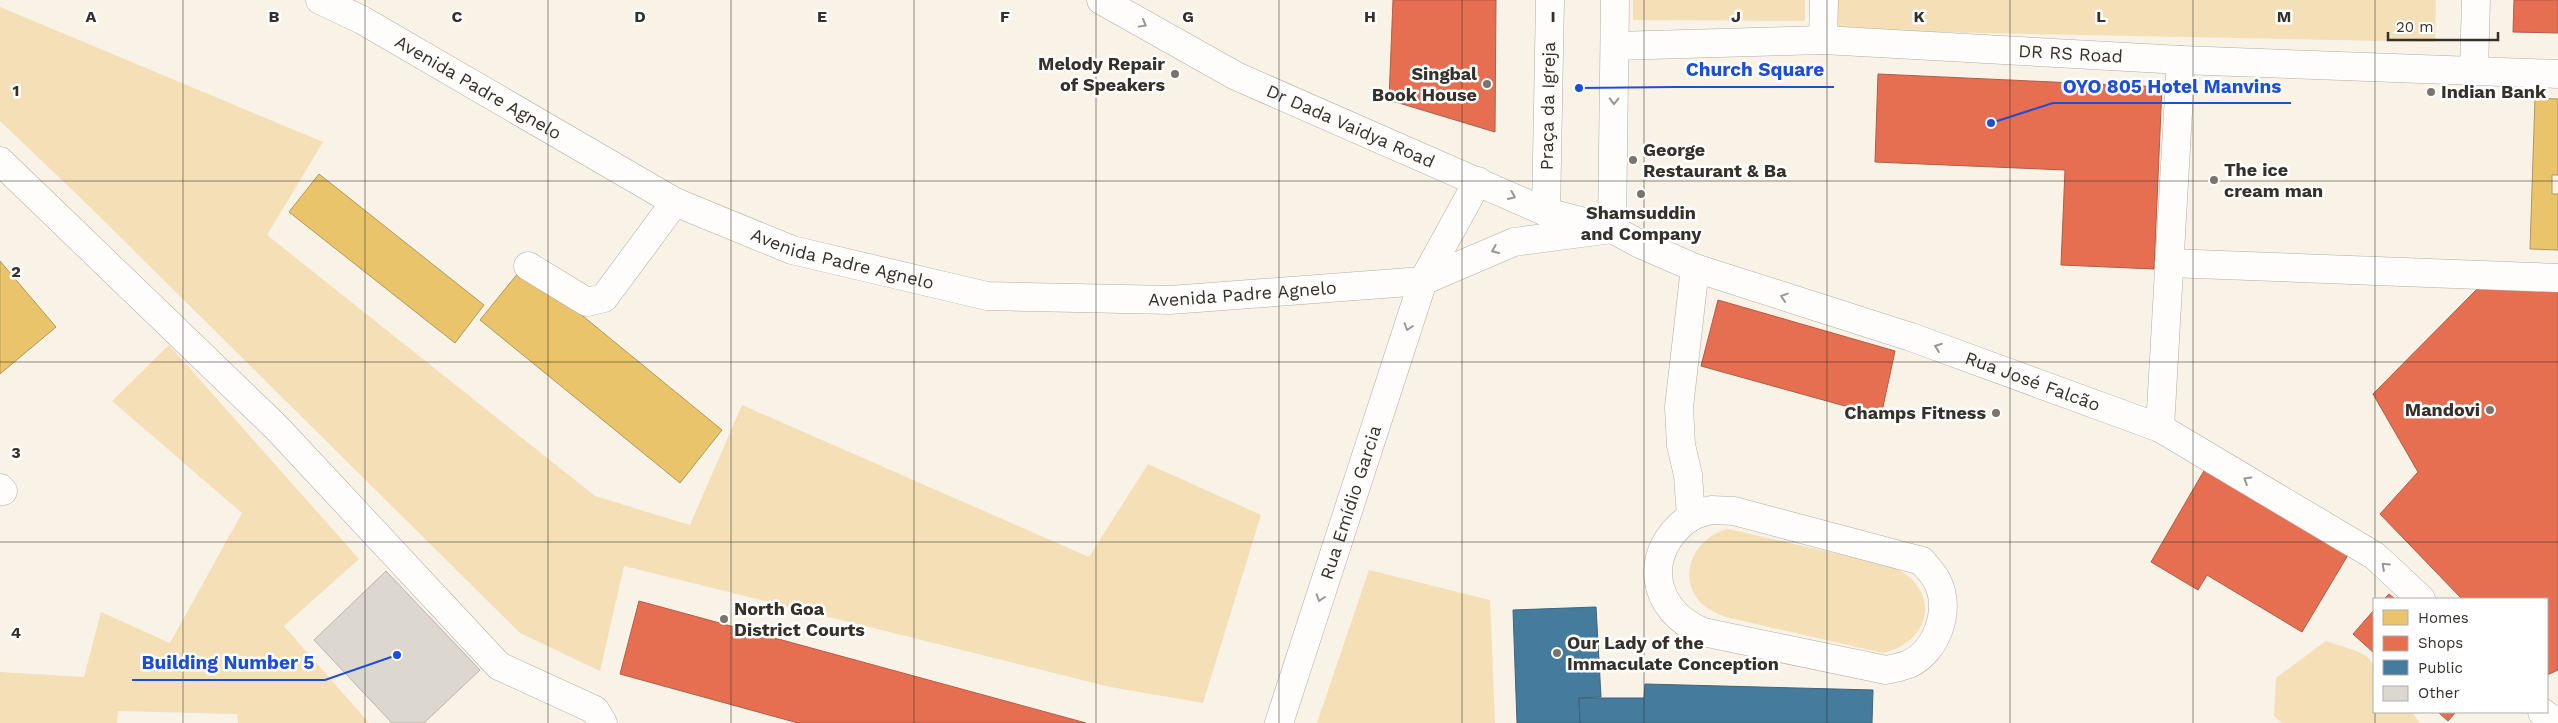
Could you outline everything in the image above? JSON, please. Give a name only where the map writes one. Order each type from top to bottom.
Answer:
[{"type":"street","name":"Avenida Padre Agnelo","points":[[320,0],[362,20],[675,202],[792,250],[987,296],[1170,300],[1423,281]]},
{"type":"street","name":"Dr Dada Vaidya Road","points":[[1101,0],[1236,76],[1546,212],[1612,228]]},
{"type":"street","name":"Praça da Igreja","points":[[1546,212],[1550,0]]},
{"type":"street","points":[[1423,281],[1514,242],[1612,228],[1615,0]]},
{"type":"street","points":[[1823,40],[1824,0]]},
{"type":"street","points":[[2474,70],[2476,0]]},
{"type":"street","name":"DR RS Road","points":[[1615,46],[1823,40],[2181,60],[2558,74]]},
{"type":"street","points":[[2160,428],[2181,60]]},
{"type":"street","points":[[0,161],[277,428],[499,666],[595,710],[603,723]]},
{"type":"street","name":"Rua Emídio Garcia","points":[[1279,723],[1423,281],[1478,181]]},
{"type":"street","points":[[528,266],[587,302],[604,298],[675,202]]},
{"type":"street","name":"Rua José Falcão","points":[[1612,228],[1640,244],[1695,268],[1910,337],[2160,428],[2375,556],[2420,598]]},
{"type":"street","points":[[2169,263],[2558,278]]},
{"type":"street","points":[[1691,516],[1688,475],[1681,445],[1679,407],[1695,268]]},
{"type":"street","points":[[1711,510],[1734,511],[1922,561],[1938,583],[1943,604],[1942,618],[1931,645],[1910,663],[1886,670],[1703,632],[1688,626],[1672,612],[1664,598],[1658,578],[1659,557],[1669,537],[1691,516],[1711,510]]},
{"type":"street","points":[[2543,713],[2556,723]]},
{"type":"shaded area","points":[[1633,0],[1805,0],[1805,21],[1633,20]]},
{"type":"shaded area","points":[[1838,0],[2436,0],[2435,42],[1837,30]]},
{"type":"shaded area","points":[[0,7],[323,142],[267,235],[595,496],[690,525],[742,405],[1089,557],[1148,464],[1261,515],[1203,703],[1110,687],[624,566],[600,671],[520,633],[87,204],[0,121]]},
{"type":"shaded area","points":[[169,345],[359,559],[284,626],[369,723],[238,723],[237,714],[118,711],[117,723],[0,723],[0,672],[84,677],[101,612],[170,643],[242,513],[112,401]]},
{"type":"shaded area","points":[[1728,529],[1891,566],[1907,575],[1918,587],[1924,600],[1925,613],[1921,626],[1913,637],[1900,647],[1883,653],[1726,617],[1708,609],[1699,601],[1692,590],[1689,579],[1690,568],[1693,557],[1699,547],[1707,539]]},
{"type":"shaded area","points":[[1369,570],[1490,600],[1495,723],[1317,723]]},
{"type":"shaded area","points":[[2326,641],[2366,656],[2371,662],[2373,667],[2373,713],[2413,713],[2420,723],[2282,723],[2274,716],[2276,678]]},
{"type":"building: Homes","points":[[2535,98],[2558,99],[2558,175],[2552,175],[2552,194],[2558,194],[2558,250],[2530,249]]},
{"type":"building: Homes","points":[[319,174],[484,305],[455,343],[289,212]]},
{"type":"building: Homes","points":[[0,261],[56,327],[0,374]]},
{"type":"building: Homes","points":[[523,267],[722,430],[680,483],[480,320]]},
{"type":"building: Shops","points":[[1393,0],[1496,0],[1495,132],[1389,100]]},
{"type":"building: Shops","points":[[2514,0],[2558,0],[2558,33],[2513,32]]},
{"type":"building: Shops","points":[[1878,74],[2162,87],[2154,269],[2061,265],[2065,170],[1875,162]]},
{"type":"building: Shops","points":[[2558,282],[2558,670],[2548,675],[2548,598],[2461,598],[2380,514],[2418,472],[2373,394],[2482,284]]},
{"type":"building: Shops","points":[[1718,300],[1895,351],[1881,416],[1701,366]]},
{"type":"building: Shops","points":[[2205,469],[2348,555],[2302,632],[2207,575],[2198,590],[2151,562]]},
{"type":"building: Shops","points":[[2389,594],[2394,598],[2385,598]]},
{"type":"building: Shops","points":[[639,601],[1086,723],[798,723],[620,674]]},
{"type":"building: Shops","points":[[2373,611],[2373,652],[2353,634]]},
{"type":"building: Shops","points":[[2439,713],[2455,713],[2448,721]]},
{"type":"building: Public","name":"Our Lady of the Immaculate Conception","points":[[1596,607],[1601,697],[1579,698],[1580,723],[1517,723],[1513,610]]},
{"type":"building: Public","points":[[1645,684],[1873,690],[1872,723],[1580,723],[1579,698],[1644,698]]},
{"type":"building: Other","points":[[386,571],[480,670],[424,723],[392,723],[314,640]]},
{"type":"place","name":"Melody Repair of Speakers","points":[[1175,74]]},
{"type":"place","name":"Singbal Book House","points":[[1487,84]]},
{"type":"place","name":"Church Square","points":[[1579,88]]},
{"type":"place","name":"Indian Bank","points":[[2431,92]]},
{"type":"place","name":"OYO 805 Hotel Manvins","points":[[1991,123]]},
{"type":"place","name":"George Restaurant & Ba","points":[[1633,160]]},
{"type":"place","name":"The ice cream man","points":[[2214,180]]},
{"type":"place","name":"Shamsuddin and Company","points":[[1641,194]]},
{"type":"place","name":"Mandovi","points":[[2490,410]]},
{"type":"place","name":"Champs Fitness","points":[[1996,413]]},
{"type":"place","name":"North Goa District Courts","points":[[724,619]]},
{"type":"place","name":"Our Lady of the Immaculate Conception","points":[[1557,653]]},
{"type":"place","name":"Building Number 5","points":[[397,655]]}]
